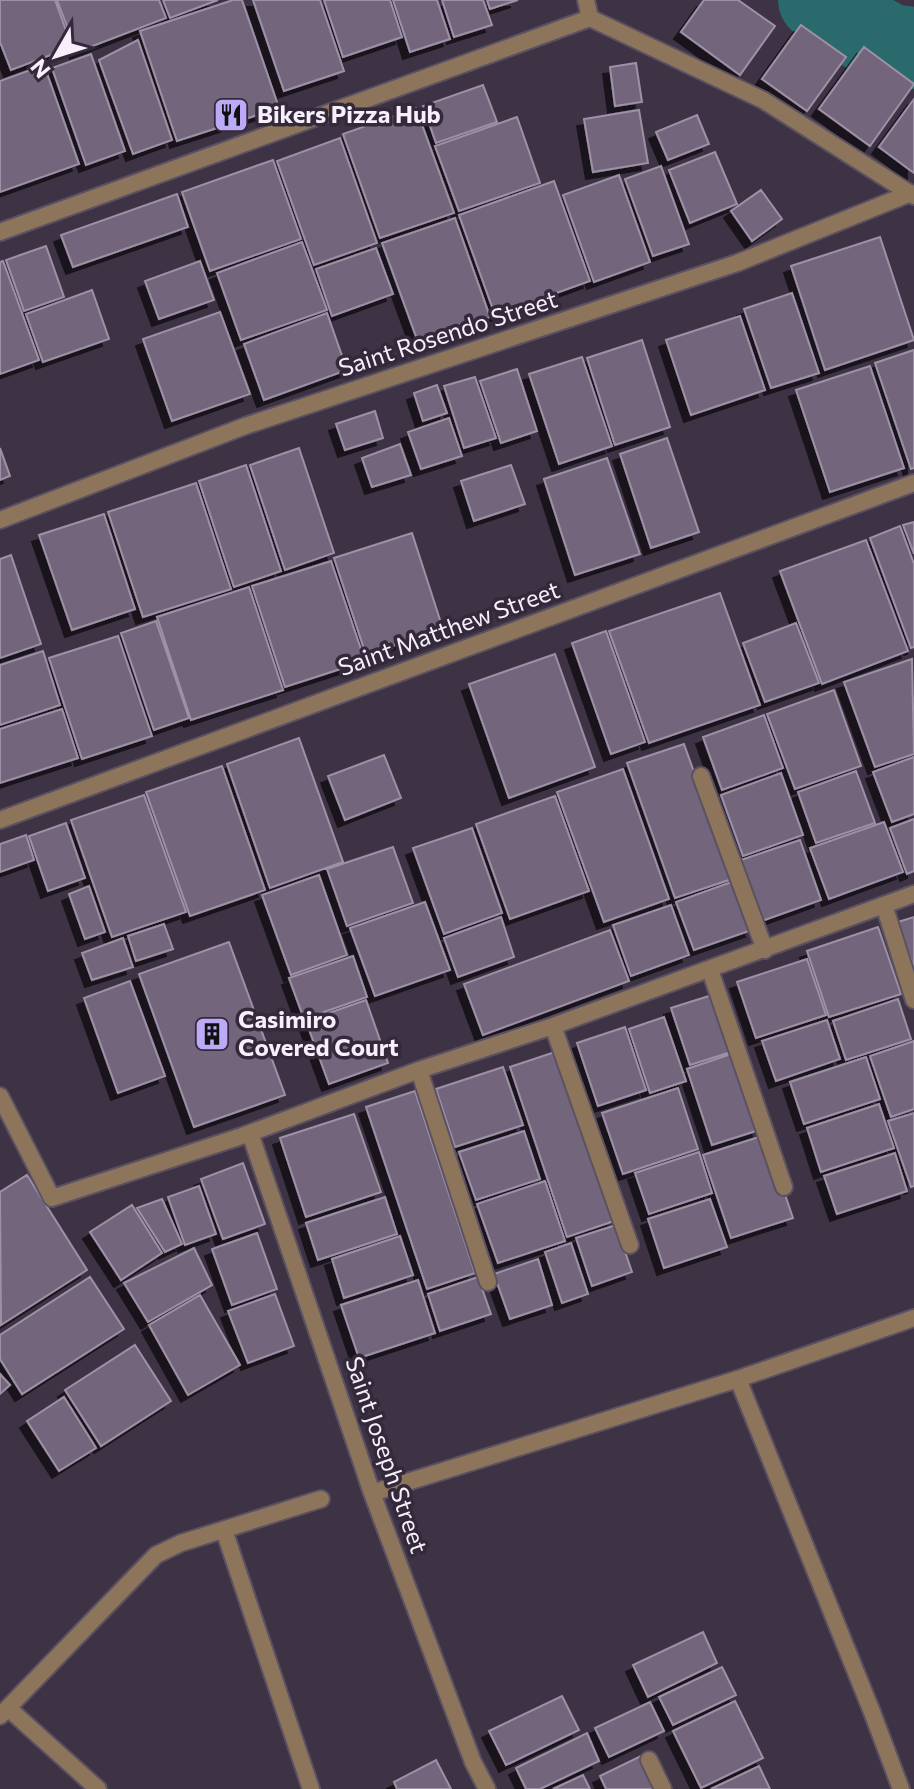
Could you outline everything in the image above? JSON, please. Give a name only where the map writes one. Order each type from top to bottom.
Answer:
[{"type":"street","points":[[586,0],[590,18]]},
{"type":"street","points":[[0,232],[590,18],[763,100],[912,195]]},
{"type":"street","name":"Saint Rosendo Street","points":[[0,520],[245,426],[737,263],[912,195]]},
{"type":"street","name":"Saint Matthew Street","points":[[0,820],[914,483]]},
{"type":"street","points":[[701,776],[765,950]]},
{"type":"street","points":[[0,1096],[52,1198],[250,1133],[419,1070],[710,970],[914,894]]},
{"type":"street","points":[[884,905],[914,1000]]},
{"type":"street","points":[[710,970],[784,1187]]},
{"type":"street","points":[[553,1026],[630,1245]]},
{"type":"street","points":[[419,1070],[488,1282]]},
{"type":"street","name":"Saint Joseph Street","points":[[250,1133],[372,1493],[473,1762],[487,1789]]},
{"type":"street","points":[[372,1493],[738,1379],[914,1318]]},
{"type":"street","points":[[738,1379],[901,1789]]},
{"type":"street","points":[[98,1789],[4,1712],[156,1555],[181,1543],[321,1499]]},
{"type":"street","points":[[224,1530],[311,1789]]},
{"type":"street","points":[[649,1760],[663,1789]]},
{"type":"building","points":[[0,0],[55,0],[72,47],[11,70],[0,42]]},
{"type":"building","points":[[57,0],[159,0],[166,18],[77,52]]},
{"type":"building","points":[[163,0],[218,0],[170,18]]},
{"type":"building","points":[[233,0],[242,0],[279,108],[177,141],[140,31]]},
{"type":"building","points":[[253,0],[320,0],[344,71],[284,91]]},
{"type":"building","points":[[324,0],[390,0],[402,37],[343,57]]},
{"type":"building","points":[[393,0],[437,0],[450,39],[410,52]]},
{"type":"building","points":[[442,0],[483,0],[492,25],[454,37]]},
{"type":"building","points":[[487,0],[518,0],[490,9]]},
{"type":"building","points":[[704,0],[738,0],[775,26],[740,75],[681,32]]},
{"type":"building","points":[[801,25],[846,57],[807,111],[762,79]]},
{"type":"building","points":[[138,40],[172,140],[133,154],[99,60]]},
{"type":"building","points":[[864,47],[914,84],[870,146],[819,109]]},
{"type":"building","points":[[91,54],[125,151],[86,165],[52,68]]},
{"type":"building","points":[[636,63],[642,102],[615,106],[610,67]]},
{"type":"building","points":[[44,65],[79,164],[0,192],[0,81]]},
{"type":"building","points":[[483,85],[497,122],[436,143],[423,106]]},
{"type":"building","points":[[914,99],[914,173],[879,147]]},
{"type":"building","points":[[416,108],[454,213],[380,238],[343,134]]},
{"type":"building","points":[[639,110],[648,163],[593,172],[584,119]]},
{"type":"building","points":[[697,115],[709,144],[668,160],[656,132]]},
{"type":"building","points":[[517,117],[540,183],[459,211],[435,146]]},
{"type":"building","points":[[340,138],[377,243],[314,265],[277,161]]},
{"type":"building","points":[[715,152],[737,204],[690,223],[669,170]]},
{"type":"building","points":[[273,160],[301,239],[210,271],[182,192]]},
{"type":"building","points":[[661,166],[689,244],[653,256],[625,179]]},
{"type":"building","points":[[619,175],[650,262],[594,282],[563,195]]},
{"type":"building","points":[[554,181],[590,281],[495,315],[459,215]]},
{"type":"building","points":[[761,190],[782,219],[752,241],[731,211]]},
{"type":"building","points":[[177,194],[188,227],[73,267],[61,235]]},
{"type":"building","points":[[455,218],[490,317],[418,342],[382,243]]},
{"type":"building","points":[[880,237],[914,340],[825,370],[791,266]]},
{"type":"building","points":[[302,242],[327,310],[241,340],[217,273]]},
{"type":"building","points":[[46,246],[64,297],[24,311],[6,260]]},
{"type":"building","points":[[376,248],[393,294],[332,316],[316,269]]},
{"type":"building","points":[[3,261],[39,360],[0,374],[0,262]]},
{"type":"building","points":[[200,261],[214,300],[159,319],[145,281]]},
{"type":"building","points":[[92,290],[109,339],[43,362],[26,314]]},
{"type":"building","points":[[792,293],[819,373],[771,388],[744,309]]},
{"type":"building","points":[[220,312],[250,394],[172,421],[143,339]]},
{"type":"building","points":[[327,313],[347,370],[264,400],[244,344]]},
{"type":"building","points":[[740,316],[765,390],[691,415],[666,340]]},
{"type":"building","points":[[642,340],[670,427],[615,445],[587,358]]},
{"type":"building","points":[[914,350],[914,468],[911,469],[875,363]]},
{"type":"building","points":[[582,357],[612,446],[559,464],[529,374]]},
{"type":"building","points":[[870,366],[904,468],[830,492],[796,390]]},
{"type":"building","points":[[517,369],[537,431],[501,443],[480,381]]},
{"type":"building","points":[[475,377],[496,438],[464,448],[444,386]]},
{"type":"building","points":[[437,385],[447,413],[423,421],[414,393]]},
{"type":"building","points":[[375,411],[383,438],[345,450],[336,424]]},
{"type":"building","points":[[449,418],[462,456],[421,469],[408,432]]},
{"type":"building","points":[[667,438],[699,532],[651,548],[620,454]]},
{"type":"building","points":[[400,444],[411,475],[372,487],[362,458]]},
{"type":"building","points":[[0,448],[10,476],[0,480]]},
{"type":"building","points":[[299,448],[334,553],[285,570],[250,465]]},
{"type":"building","points":[[607,458],[640,554],[575,575],[544,479]]},
{"type":"building","points":[[246,465],[281,571],[234,587],[199,481]]},
{"type":"building","points":[[511,465],[525,504],[474,521],[461,481]]},
{"type":"building","points":[[196,483],[231,589],[143,617],[108,512]]},
{"type":"building","points":[[104,514],[135,609],[72,630],[39,535]]},
{"type":"building","points":[[914,522],[914,554],[903,525]]},
{"type":"building","points":[[900,526],[914,564],[914,647],[911,648],[870,538]]},
{"type":"building","points":[[412,533],[443,629],[366,655],[334,558]]},
{"type":"building","points":[[866,540],[908,651],[822,684],[780,571]]},
{"type":"building","points":[[11,555],[41,644],[0,658],[0,559]]},
{"type":"building","points":[[331,561],[365,661],[285,687],[252,586]]},
{"type":"building","points":[[249,587],[283,690],[191,720],[157,617]]},
{"type":"building","points":[[720,593],[760,705],[649,743],[609,631]]},
{"type":"building","points":[[156,621],[189,718],[154,730],[121,633]]},
{"type":"building","points":[[796,623],[819,683],[765,702],[743,643]]},
{"type":"building","points":[[606,631],[645,742],[611,754],[572,643]]},
{"type":"building","points":[[118,636],[152,736],[82,759],[49,658]]},
{"type":"building","points":[[43,651],[60,705],[0,725],[0,665]]},
{"type":"building","points":[[555,654],[595,767],[509,798],[469,684]]},
{"type":"building","points":[[912,659],[914,754],[875,767],[844,682]]},
{"type":"building","points":[[834,690],[861,766],[795,789],[767,714]]},
{"type":"building","points":[[62,709],[78,758],[0,783],[0,729]]},
{"type":"building","points":[[764,715],[783,768],[722,790],[703,737]]},
{"type":"building","points":[[299,738],[343,862],[270,888],[227,764]]},
{"type":"building","points":[[684,744],[732,879],[675,898],[627,763]]},
{"type":"building","points":[[384,755],[401,798],[345,820],[328,776]]},
{"type":"building","points":[[914,757],[914,814],[892,822],[873,772]]},
{"type":"building","points":[[222,766],[265,890],[190,916],[146,792]]},
{"type":"building","points":[[623,769],[669,899],[604,922],[557,792]]},
{"type":"building","points":[[856,771],[875,823],[816,843],[798,792]]},
{"type":"building","points":[[781,773],[803,835],[743,856],[721,795]]},
{"type":"building","points":[[144,795],[186,912],[112,937],[71,820]]},
{"type":"building","points":[[555,796],[589,891],[510,919],[476,824]]},
{"type":"building","points":[[914,819],[914,871],[907,874],[890,828]]},
{"type":"building","points":[[884,822],[903,872],[829,899],[810,848]]},
{"type":"building","points":[[66,823],[85,878],[48,891],[29,836]]},
{"type":"building","points":[[472,828],[502,913],[444,934],[413,848]]},
{"type":"building","points":[[26,835],[34,860],[0,872],[0,844]]},
{"type":"building","points":[[800,840],[821,900],[759,922],[738,861]]},
{"type":"building","points":[[393,847],[413,903],[347,926],[327,869]]},
{"type":"building","points":[[319,875],[347,955],[291,975],[262,895]]},
{"type":"building","points":[[734,881],[752,930],[694,950],[676,902]]},
{"type":"building","points":[[89,886],[105,932],[85,939],[69,894]]},
{"type":"building","points":[[425,902],[450,970],[375,996],[350,928]]},
{"type":"building","points":[[671,905],[689,955],[631,976],[613,925]]},
{"type":"building","points":[[501,917],[514,957],[458,977],[444,938]]},
{"type":"building","points":[[914,917],[914,969],[898,922]]},
{"type":"building","points":[[164,924],[173,949],[136,961],[128,936]]},
{"type":"building","points":[[878,927],[901,994],[829,1017],[807,951]]},
{"type":"building","points":[[610,930],[629,981],[483,1035],[464,984]]},
{"type":"building","points":[[123,938],[133,967],[92,980],[82,953]]},
{"type":"building","name":"Casimiro Covered Court","points":[[229,942],[285,1095],[194,1127],[139,974]]},
{"type":"building","points":[[353,956],[367,997],[304,1019],[289,978]]},
{"type":"building","points":[[807,959],[826,1015],[756,1038],[737,982]]},
{"type":"building","points":[[130,981],[165,1076],[118,1093],[84,998]]},
{"type":"building","points":[[712,995],[731,1052],[690,1065],[671,1008]]},
{"type":"building","points":[[898,999],[911,1039],[846,1060],[833,1021]]},
{"type":"building","points":[[366,1000],[388,1063],[329,1084],[306,1021]]},
{"type":"building","points":[[664,1017],[686,1081],[650,1093],[629,1029]]},
{"type":"building","points":[[827,1020],[840,1059],[776,1081],[762,1041]]},
{"type":"building","points":[[625,1027],[646,1090],[598,1106],[577,1043]]},
{"type":"building","points":[[914,1041],[914,1109],[891,1117],[870,1056]]},
{"type":"building","points":[[558,1051],[614,1221],[567,1237],[510,1067]]},
{"type":"building","points":[[734,1053],[759,1130],[712,1145],[687,1069]]},
{"type":"building","points":[[866,1057],[880,1099],[804,1124],[790,1082]]},
{"type":"building","points":[[503,1067],[523,1125],[455,1147],[436,1089]]},
{"type":"building","points":[[678,1088],[698,1149],[623,1174],[602,1113]]},
{"type":"building","points":[[415,1091],[475,1273],[427,1289],[366,1107]]},
{"type":"building","points":[[879,1104],[894,1148],[821,1172],[807,1128]]},
{"type":"building","points":[[914,1113],[914,1186],[911,1187],[888,1121]]},
{"type":"building","points":[[354,1114],[381,1192],[306,1217],[280,1138]]},
{"type":"building","points":[[524,1131],[540,1179],[476,1200],[459,1152]]},
{"type":"building","points":[[765,1135],[793,1218],[731,1238],[703,1155]]},
{"type":"building","points":[[699,1152],[712,1193],[649,1214],[635,1173]]},
{"type":"building","points":[[895,1153],[907,1191],[837,1214],[824,1176]]},
{"type":"building","points":[[243,1163],[265,1224],[223,1239],[201,1179]]},
{"type":"building","points":[[27,1175],[87,1270],[1,1325],[0,1192]]},
{"type":"building","points":[[545,1181],[565,1241],[498,1263],[477,1204]]},
{"type":"building","points":[[199,1186],[216,1234],[185,1245],[168,1197]]},
{"type":"building","points":[[385,1197],[397,1234],[318,1260],[306,1223]]},
{"type":"building","points":[[162,1199],[182,1244],[165,1252],[137,1208]]},
{"type":"building","points":[[710,1199],[727,1247],[664,1268],[648,1219]]},
{"type":"building","points":[[132,1205],[162,1253],[121,1280],[90,1232]]},
{"type":"building","points":[[616,1225],[632,1272],[592,1286],[576,1238]]},
{"type":"building","points":[[257,1233],[277,1289],[232,1305],[212,1249]]},
{"type":"building","points":[[400,1236],[413,1275],[344,1298],[332,1259]]},
{"type":"building","points":[[571,1243],[588,1294],[562,1303],[545,1252]]},
{"type":"building","points":[[194,1248],[212,1285],[148,1322],[124,1283]]},
{"type":"building","points":[[538,1259],[552,1305],[510,1319],[494,1274]]},
{"type":"building","points":[[90,1277],[124,1329],[22,1394],[0,1359],[0,1335]]},
{"type":"building","points":[[478,1277],[491,1314],[440,1331],[428,1294]]},
{"type":"building","points":[[418,1280],[435,1333],[359,1358],[341,1305]]},
{"type":"building","points":[[275,1294],[294,1346],[248,1363],[228,1311]]},
{"type":"building","points":[[200,1295],[240,1365],[188,1395],[149,1325]]},
{"type":"building","points":[[135,1345],[171,1401],[101,1446],[65,1390]]},
{"type":"building","points":[[0,1374],[10,1385],[0,1394]]},
{"type":"building","points":[[64,1397],[96,1448],[59,1471],[27,1421]]},
{"type":"building","points":[[703,1632],[717,1663],[648,1697],[633,1665]]},
{"type":"building","points":[[722,1667],[736,1695],[673,1725],[659,1697]]},
{"type":"building","points":[[562,1696],[579,1730],[506,1765],[489,1731]]},
{"type":"building","points":[[735,1701],[763,1758],[701,1788],[673,1731]]},
{"type":"building","points":[[650,1702],[664,1731],[609,1757],[595,1728]]},
{"type":"building","points":[[587,1733],[599,1761],[540,1789],[526,1789],[516,1768]]},
{"type":"building","points":[[645,1754],[662,1789],[606,1789],[600,1776]]},
{"type":"building","points":[[436,1760],[451,1789],[397,1789],[394,1782]]},
{"type":"building","points":[[759,1766],[770,1789],[711,1789]]},
{"type":"building","points":[[583,1775],[590,1789],[553,1789]]},
{"type":"waterway","points":[[819,0],[836,15],[890,45],[914,48]]},
{"type":"place","name":"Bikers Pizza Hub","points":[[231,115]]},
{"type":"place","name":"Casimiro Covered Court","points":[[212,1034]]}]
